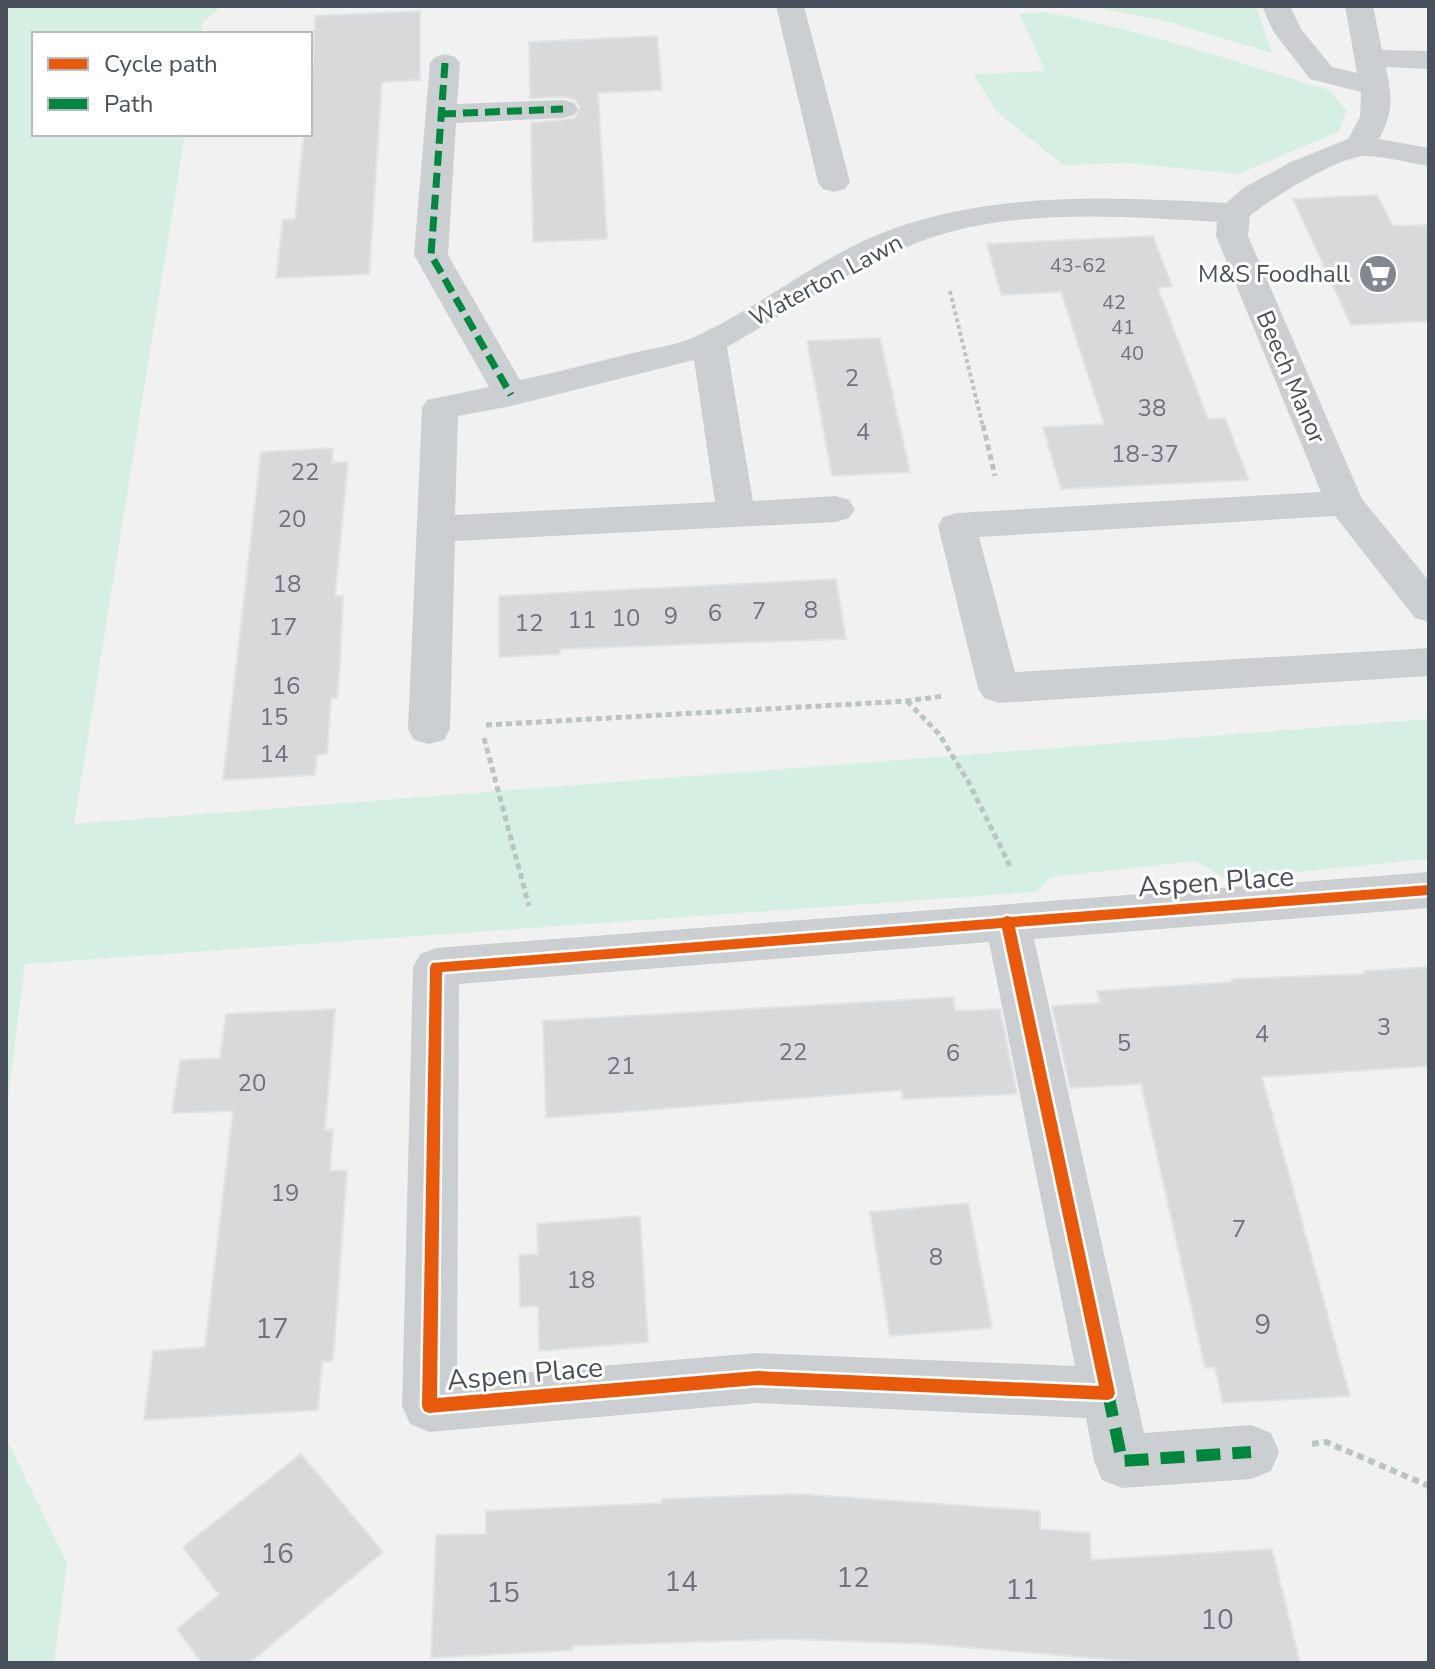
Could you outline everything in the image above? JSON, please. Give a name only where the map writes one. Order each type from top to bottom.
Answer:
[{"type":"street","points":[[790,6],[834,182]]},
{"type":"street","points":[[1276,6],[1288,31],[1321,73],[1372,72],[1429,60]]},
{"type":"street","points":[[1359,6],[1377,98],[1375,117],[1360,145]]},
{"type":"street","points":[[445,63],[431,255],[511,395]]},
{"type":"street","points":[[441,114],[563,109]]},
{"type":"street","points":[[1234,213],[1254,195],[1302,169],[1360,145],[1429,157]]},
{"type":"street","name":"Waterton Lawn","points":[[429,729],[440,408],[511,395],[709,344],[882,246],[931,227],[1033,211],[1130,207],[1234,213]]},
{"type":"street","name":"Beech Manor","points":[[1234,213],[1232,236],[1345,503],[1429,608]]},
{"type":"street","points":[[709,344],[736,515]]},
{"type":"street","points":[[1345,503],[957,526],[999,688],[1429,662]]},
{"type":"street","points":[[434,529],[836,509]]},
{"type":"street","name":"Aspen Place","points":[[1108,1393],[757,1378],[429,1406],[436,967],[1429,890]]},
{"type":"street","points":[[1022,920],[1122,1461],[1251,1452]]},
{"type":"path","points":[[950,291],[1006,523]]},
{"type":"path","points":[[542,958],[481,726],[907,701],[999,688]]},
{"type":"path","points":[[907,701],[939,734],[968,781],[1022,920]]},
{"type":"path","points":[[1251,1452],[1326,1442],[1429,1486]]},
{"type":"green space","points":[[6,6],[222,6],[203,22],[201,32],[32,32],[32,136],[185,136],[74,824],[1429,719],[1429,859],[1226,879],[1195,861],[1051,877],[1036,892],[25,964],[6,1114]]},
{"type":"green space","points":[[1089,6],[1256,6],[1272,53],[1165,21]]},
{"type":"green space","points":[[1044,12],[1152,37],[1329,90],[1347,111],[1338,132],[1238,174],[1127,163],[1063,165],[997,112],[973,74],[1045,71],[1020,14]]},
{"type":"green space","points":[[6,1438],[67,1563],[54,1663],[6,1663]]},
{"type":"building","points":[[420,11],[420,80],[382,82],[369,274],[276,278],[283,220],[295,219],[304,136],[312,136],[315,16]]},
{"type":"building","points":[[657,36],[662,90],[598,93],[607,239],[533,242],[531,123],[575,118],[580,107],[575,100],[564,97],[530,98],[529,42]]},
{"type":"building","name":"M&S Foodhall","points":[[1377,195],[1393,226],[1429,225],[1429,321],[1351,325],[1293,199]]},
{"type":"building","points":[[1153,236],[1172,286],[1158,288],[1208,419],[1225,418],[1249,480],[1061,489],[1043,427],[1104,424],[1061,292],[1001,295],[987,244]]},
{"type":"building","points":[[880,338],[910,472],[832,476],[807,341]]},
{"type":"building","points":[[333,448],[332,463],[348,462],[335,596],[343,596],[340,663],[337,698],[331,698],[327,754],[317,755],[315,775],[223,780],[261,452]]},
{"type":"building","points":[[836,579],[846,639],[560,649],[560,654],[499,657],[499,596]]},
{"type":"building","points":[[1429,967],[1429,1066],[1262,1077],[1350,1396],[1223,1403],[1215,1367],[1205,1368],[1141,1084],[1070,1088],[1052,1006],[1100,1003],[1097,991]]},
{"type":"building","points":[[953,997],[955,1011],[1000,1009],[1017,1094],[903,1099],[902,1090],[546,1118],[543,1021]]},
{"type":"building","points":[[335,1009],[325,1130],[333,1129],[330,1171],[347,1170],[333,1361],[322,1362],[318,1410],[144,1420],[153,1351],[205,1347],[233,1111],[172,1113],[180,1060],[220,1058],[226,1014]]},
{"type":"building","points":[[968,1203],[992,1328],[890,1336],[870,1212]]},
{"type":"building","points":[[640,1216],[648,1342],[539,1351],[538,1306],[520,1307],[519,1255],[538,1254],[537,1224]]},
{"type":"building","points":[[301,1454],[383,1552],[249,1663],[202,1663],[177,1629],[219,1595],[183,1547]]},
{"type":"building","points":[[798,1494],[1040,1511],[1040,1529],[1090,1533],[1091,1560],[1272,1549],[1300,1663],[1153,1663],[927,1644],[788,1639],[573,1646],[573,1650],[431,1658],[436,1535],[486,1534],[486,1511],[662,1503],[662,1499]]},
{"type":"marked path","points":[[445,63],[431,255],[511,395]]},
{"type":"marked path","points":[[441,114],[563,109]]},
{"type":"marked path","points":[[1108,1393],[1122,1461],[1251,1452]]},
{"type":"cycle path","points":[[1007,921],[1108,1393],[757,1378],[429,1406],[436,967],[1429,890]]},
{"type":"place","name":"M&S Foodhall","points":[[1378,274]]}]
